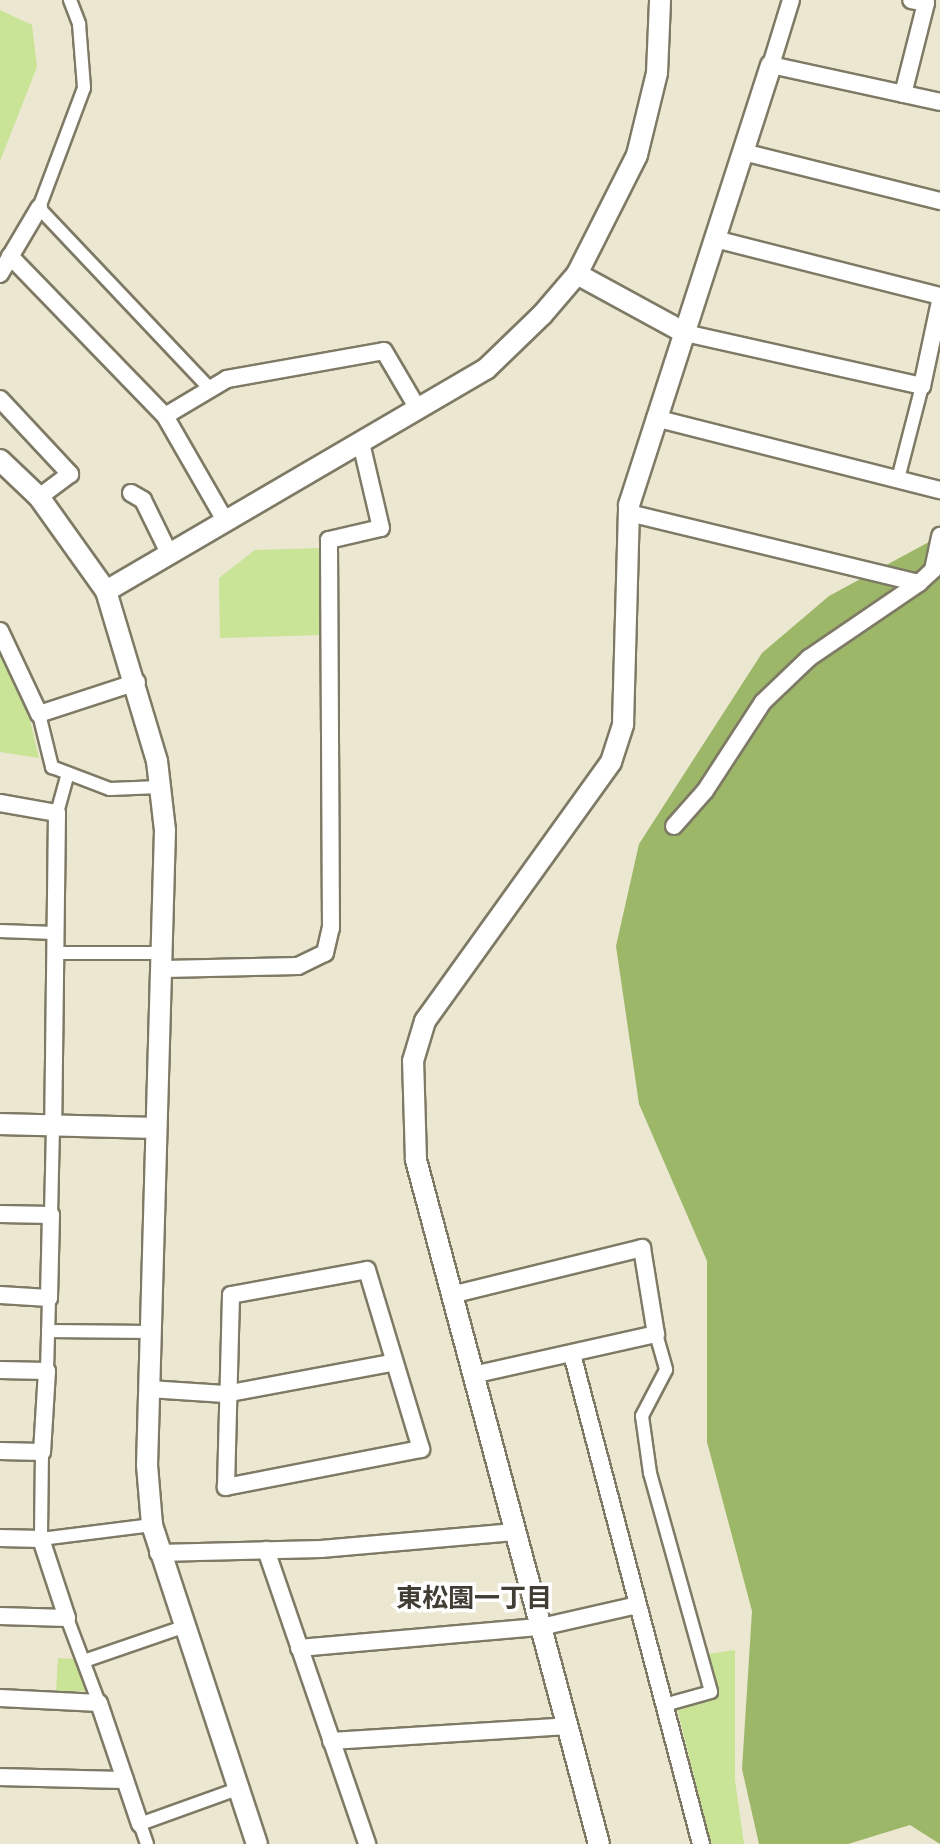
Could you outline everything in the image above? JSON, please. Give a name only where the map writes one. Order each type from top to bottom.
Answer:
[{"type":"street","points":[[0,274],[39,208],[84,88],[79,24],[70,0]]},
{"type":"street","points":[[106,591],[486,369],[577,274],[637,155],[657,73],[660,0]]},
{"type":"street","points":[[599,1844],[416,1160],[413,1061],[425,1021],[611,762],[623,724],[629,513],[655,418],[791,0]]},
{"type":"street","points":[[903,94],[926,3],[911,0]]},
{"type":"street","points":[[771,65],[940,102]]},
{"type":"street","points":[[743,152],[940,201]]},
{"type":"street","points":[[39,208],[210,389]]},
{"type":"street","points":[[715,239],[940,298],[898,479]]},
{"type":"street","points":[[10,256],[165,416],[226,522]]},
{"type":"street","points":[[577,274],[685,333],[922,386]]},
{"type":"street","points":[[165,416],[227,379],[384,351],[418,409]]},
{"type":"street","points":[[0,399],[70,474],[39,497]]},
{"type":"street","points":[[655,418],[940,490]]},
{"type":"street","points":[[55,953],[298,966],[325,953],[331,928],[329,540],[381,528],[361,443]]},
{"type":"street","points":[[0,460],[39,497],[106,591],[137,682],[160,787],[164,961],[149,1389],[152,1525],[158,1553],[257,1844]]},
{"type":"street","points":[[131,493],[143,500],[169,553]]},
{"type":"street","points":[[629,513],[919,583]]},
{"type":"street","points":[[674,826],[705,791],[763,702],[809,658],[919,583],[933,570],[940,536]]},
{"type":"street","points":[[0,631],[39,714],[52,767],[110,789],[160,787]]},
{"type":"street","points":[[39,714],[137,682]]},
{"type":"street","points":[[68,773],[57,813],[53,1126],[41,1539],[147,1844]]},
{"type":"street","points":[[0,803],[57,813]]},
{"type":"street","points":[[0,931],[55,933]]},
{"type":"street","points":[[0,1124],[156,1128]]},
{"type":"street","points":[[0,1214],[51,1215]]},
{"type":"street","points":[[451,1295],[642,1248],[656,1334],[666,1370],[642,1416],[648,1459],[715,1693],[664,1705]]},
{"type":"street","points":[[367,1270],[390,1363],[421,1449],[226,1487],[225,1394],[231,1295],[367,1270]]},
{"type":"street","points":[[0,1295],[49,1298]]},
{"type":"street","points":[[48,1331],[151,1332]]},
{"type":"street","points":[[472,1375],[656,1334]]},
{"type":"street","points":[[572,1354],[701,1844]]},
{"type":"street","points":[[149,1389],[225,1394],[390,1363]]},
{"type":"street","points":[[0,1370],[47,1371]]},
{"type":"street","points":[[0,1451],[42,1452]]},
{"type":"street","points":[[0,1538],[41,1539],[152,1525]]},
{"type":"street","points":[[158,1553],[266,1550],[514,1532]]},
{"type":"street","points":[[266,1550],[367,1844]]},
{"type":"street","points":[[299,1648],[541,1627],[638,1605]]},
{"type":"street","points":[[0,1616],[67,1618]]},
{"type":"street","points":[[84,1661],[183,1627]]},
{"type":"street","points":[[0,1698],[99,1703]]},
{"type":"street","points":[[331,1741],[568,1726]]},
{"type":"street","points":[[0,1777],[125,1780]]},
{"type":"street","points":[[140,1824],[237,1789]]},
{"type":"green space","points":[[0,10],[32,25],[37,67],[0,161]]},
{"type":"green space","points":[[940,536],[940,1844],[910,1825],[848,1844],[759,1844],[742,1769],[752,1611],[707,1442],[707,1261],[639,1104],[616,946],[639,844],[762,653],[829,596]]},
{"type":"green space","points":[[322,548],[322,635],[220,638],[219,578],[255,550]]},
{"type":"green space","points":[[0,645],[29,716],[39,758],[0,752]]},
{"type":"green space","points":[[735,1650],[735,1780],[744,1844],[711,1844],[677,1708],[714,1698],[708,1654]]},
{"type":"green space","points":[[58,1658],[77,1659],[89,1691],[56,1692]]},
{"type":"district","name":"東松園一丁目","points":[[474,1599]]}]
